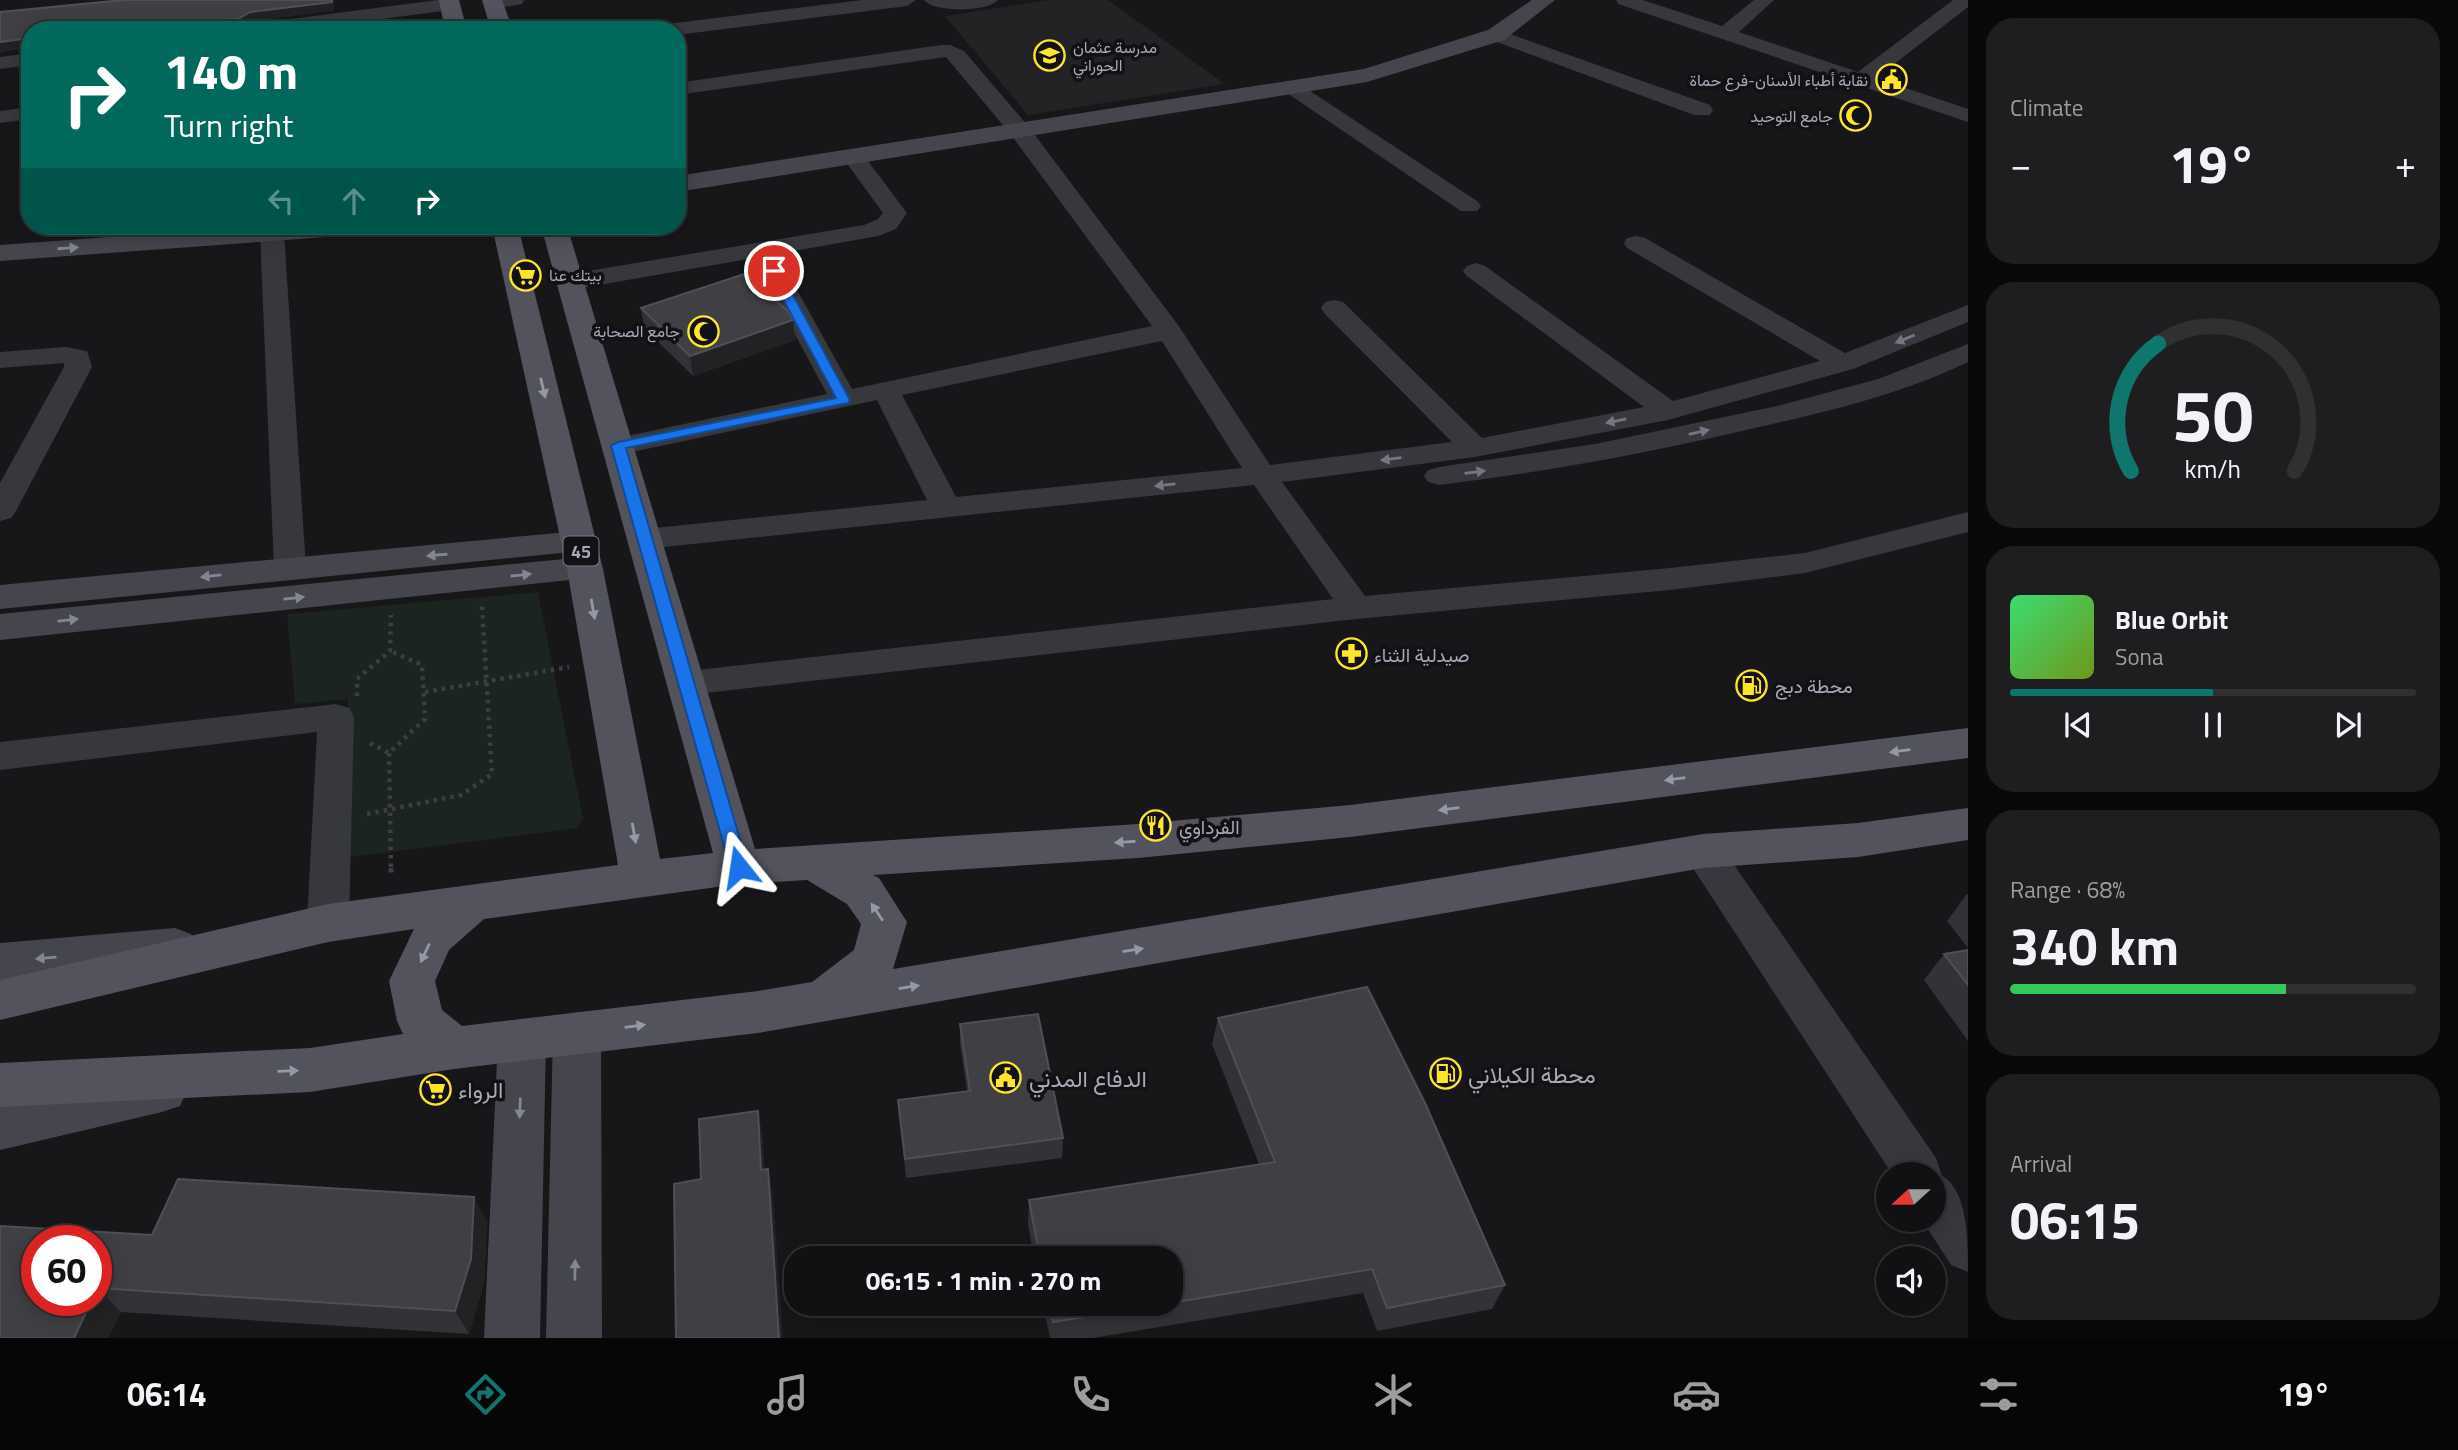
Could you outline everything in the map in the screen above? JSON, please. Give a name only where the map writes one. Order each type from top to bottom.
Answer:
[{"type":"main road","points":[[493,1],[499,21]]},
{"type":"main road","points":[[450,2],[454,21]]},
{"type":"main road","name":"45","points":[[507,235],[582,556],[642,879]]},
{"type":"main road","points":[[557,235],[739,867]]},
{"type":"main road","points":[[532,338],[583,327]]},
{"type":"main road","points":[[0,1000],[328,923],[642,879],[739,867],[1138,841],[1350,821],[1968,743]]},
{"type":"main road","points":[[0,1085],[310,1070],[454,1048],[758,1012],[1703,851],[1858,840],[1968,824]]},
{"type":"main road","points":[[816,863],[863,891],[884,922],[874,961],[823,1001]]},
{"type":"main road","points":[[454,1048],[421,1021],[412,981],[432,938],[471,904]]},
{"type":"street","points":[[493,1],[515,0]]},
{"type":"street","points":[[686,28],[907,0]]},
{"type":"street","points":[[933,0],[944,4],[989,0]]},
{"type":"street","points":[[686,183],[1367,75],[1496,34],[1545,0]]},
{"type":"street","points":[[1625,0],[1968,116]]},
{"type":"street","points":[[1724,34],[1765,0]]},
{"type":"street","points":[[316,21],[450,2]]},
{"type":"street","points":[[1860,79],[1959,2]]},
{"type":"street","points":[[1496,34],[1702,110]]},
{"type":"street","points":[[686,88],[950,51],[957,55],[1020,131],[1169,331],[1270,485],[1356,608]]},
{"type":"street","points":[[0,63],[21,61]]},
{"type":"street","points":[[1292,87],[1469,206]]},
{"type":"street","points":[[0,117],[21,114]]},
{"type":"street","points":[[570,282],[869,231],[887,224],[895,213],[854,158]]},
{"type":"street","points":[[0,230],[21,229]]},
{"type":"street","points":[[0,253],[245,235]]},
{"type":"street","points":[[272,235],[290,568]]},
{"type":"street","points":[[1636,243],[1843,363]]},
{"type":"street","points":[[762,249],[844,400]]},
{"type":"street","points":[[1476,271],[1668,411]]},
{"type":"street","points":[[1334,308],[1475,448]]},
{"type":"street","points":[[649,550],[1270,485],[1668,411],[1843,363],[1968,313]]},
{"type":"street","points":[[618,446],[1169,331]]},
{"type":"street","points":[[649,550],[946,508],[1495,470],[1684,436],[1812,406],[1934,369],[1968,352]]},
{"type":"street","points":[[0,360],[66,355],[77,357],[78,367],[0,511]]},
{"type":"street","points":[[886,391],[946,508]]},
{"type":"street","points":[[688,684],[1356,608],[1670,579],[1805,563],[1968,522]]},
{"type":"street","points":[[0,597],[290,568],[582,556]]},
{"type":"street","points":[[0,627],[481,579],[582,556]]},
{"type":"street","points":[[0,756],[336,717],[328,923]]},
{"type":"street","points":[[1703,851],[1911,1162]]},
{"type":"street","points":[[0,962],[261,939]]},
{"type":"street","points":[[574,1338],[577,1033]]},
{"type":"street","points":[[512,1338],[522,1040]]},
{"type":"street","points":[[0,1127],[232,1073]]},
{"type":"street","points":[[1946,1214],[1968,1248]]},
{"type":"path","points":[[332,821],[461,795],[492,774],[481,579]]},
{"type":"path","points":[[357,702],[357,679],[390,651],[392,588]]},
{"type":"path","points":[[390,651],[422,665],[425,692],[425,719],[389,753],[392,915]]},
{"type":"path","points":[[425,692],[602,662]]},
{"type":"path","points":[[368,741],[389,753]]},
{"type":"shaded area","points":[[1049,0],[1108,0],[1225,84],[1028,115],[945,16]]},
{"type":"shaded area","points":[[538,592],[583,819],[577,828],[343,858],[348,699],[295,704],[287,614]]},
{"type":"building","points":[[123,0],[332,0],[250,12],[238,19],[214,21],[21,21],[21,39],[0,42],[0,12]]},
{"type":"building","points":[[744,274],[788,311],[793,320],[690,356],[641,308]]},
{"type":"building","points":[[1968,950],[1968,985],[1944,954]]},
{"type":"building","points":[[1367,987],[1425,1103],[1505,1285],[1387,1308],[1372,1269],[1183,1301],[1183,1246],[1038,1246],[1029,1200],[1275,1162],[1218,1018]]},
{"type":"building","name":"الدفاع المدني","points":[[1038,1014],[1063,1138],[905,1159],[898,1100],[970,1091],[960,1024]]},
{"type":"building","points":[[758,1111],[761,1170],[768,1169],[779,1338],[676,1338],[674,1184],[701,1179],[699,1119]]},
{"type":"building","points":[[178,1179],[474,1197],[471,1259],[455,1311],[112,1289],[112,1233],[152,1235]]},
{"type":"building","points":[[0,1226],[21,1227],[21,1316],[84,1316],[74,1338],[0,1338]]},
{"type":"building","points":[[1052,1316],[1090,1316],[1053,1322]]},
{"type":"place","name":"مدرسة عثمان الحوراني","points":[[1050,56]]},
{"type":"place","name":"نقابة أطباء الأسنان-فرع حماة","points":[[1891,80]]},
{"type":"place","name":"جامع التوحيد","points":[[1856,116]]},
{"type":"place","name":"بيتك عنا","points":[[526,275]]},
{"type":"place","name":"جامع الصحابة","points":[[703,331]]},
{"type":"place","name":"صيدلية الثناء","points":[[1351,654]]},
{"type":"place","name":"محطة دبج","points":[[1752,685]]},
{"type":"place","name":"الفرداوي","points":[[1156,826]]},
{"type":"place","name":"محطة الكيلاني","points":[[1445,1074]]},
{"type":"place","name":"الدفاع المدني","points":[[1006,1078]]},
{"type":"place","name":"الرواء","points":[[435,1089]]},
{"type":"route","points":[[739,867],[618,446],[844,400],[774,271]]}]
